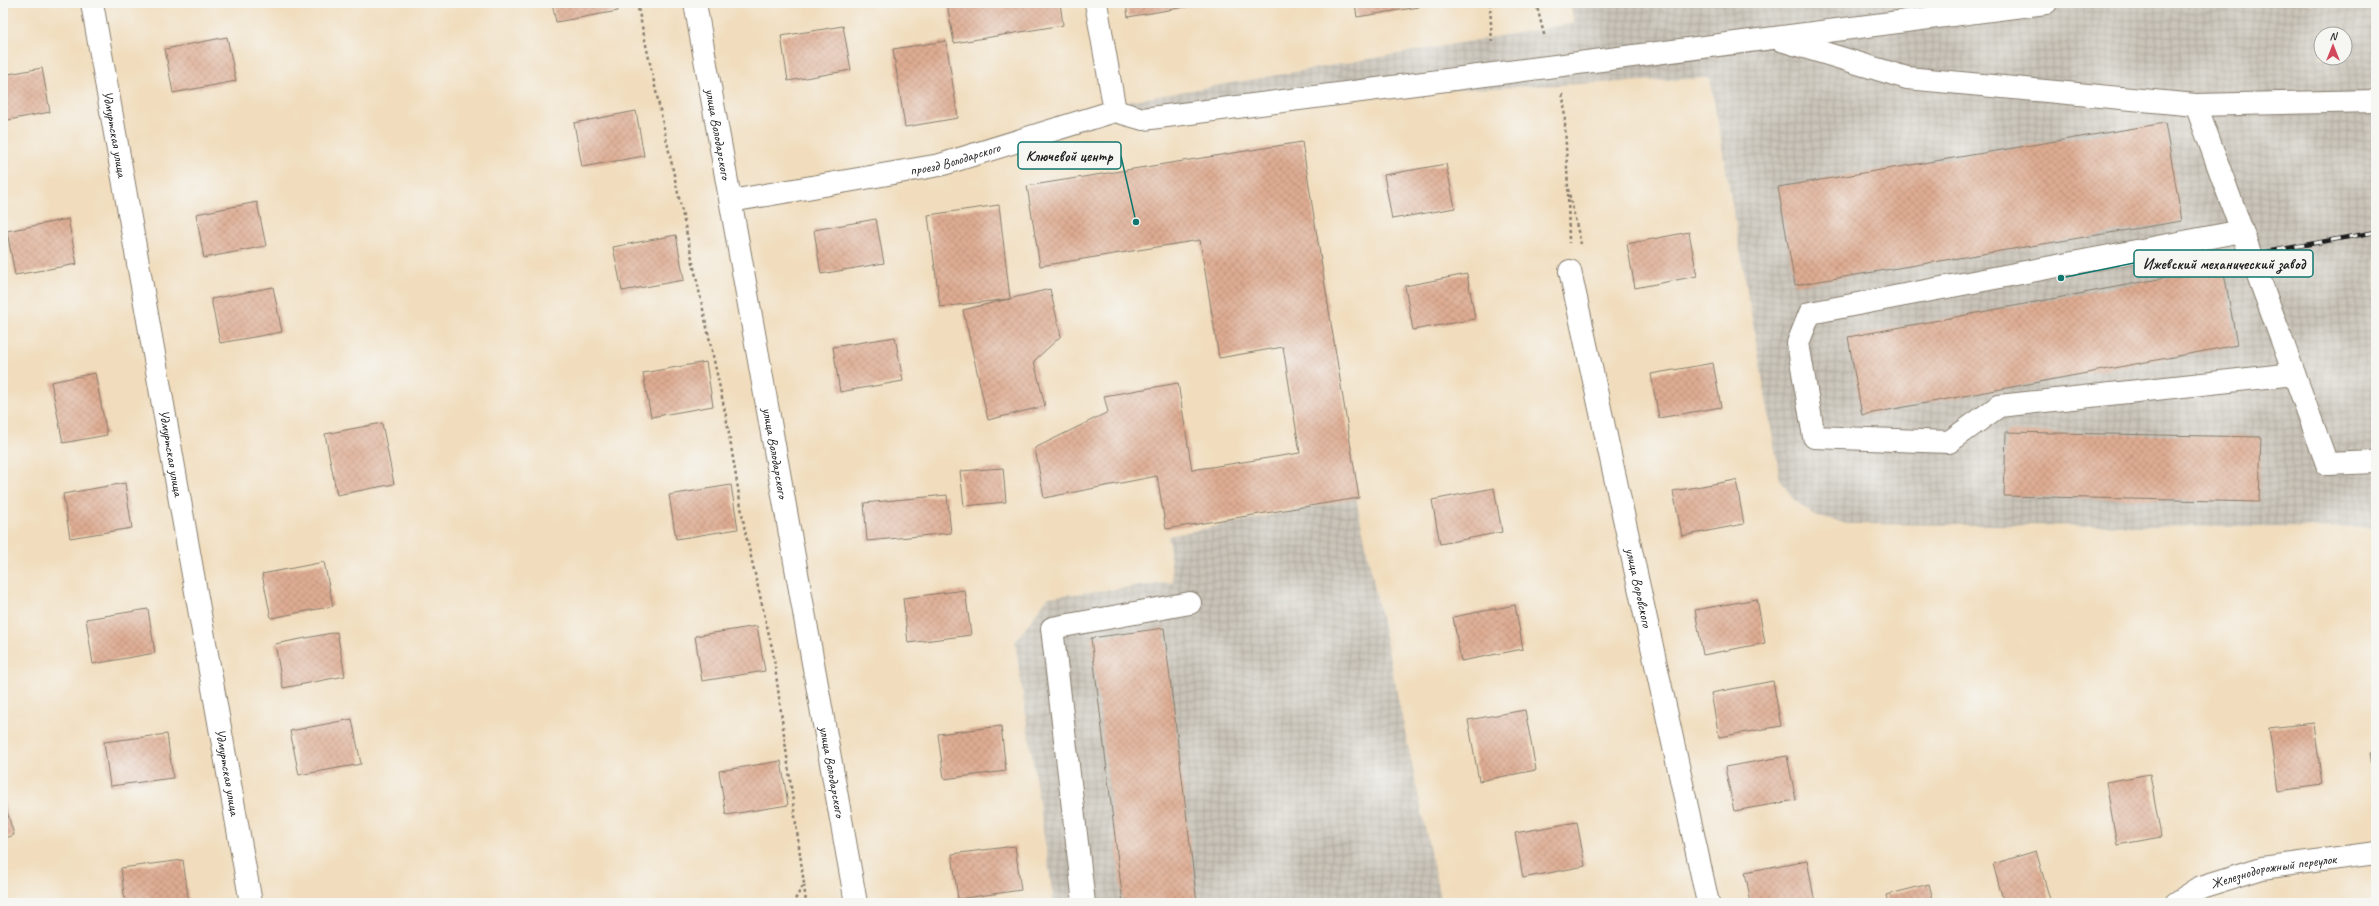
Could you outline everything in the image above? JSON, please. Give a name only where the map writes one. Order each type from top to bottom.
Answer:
[{"type":"street","name":"Удмуртская улица","points":[[92,3],[251,903]]},
{"type":"street","name":"улица Володарского","points":[[696,3],[856,903]]},
{"type":"street","points":[[1096,3],[1114,111],[1143,119],[2046,3]]},
{"type":"street","points":[[1774,38],[1907,78],[2196,105],[2376,101]]},
{"type":"street","points":[[2196,105],[2327,464],[2376,462]]},
{"type":"street","name":"проезд Володарского","points":[[731,201],[940,165],[1114,111]]},
{"type":"street","points":[[2242,231],[1810,312],[1798,343],[1814,438],[1949,442],[1999,406],[2294,374]]},
{"type":"street","name":"улица Воровского","points":[[1570,271],[1708,903]]},
{"type":"street","points":[[1084,903],[1052,628],[1190,603]]},
{"type":"street","name":"Железнодорожный переулок","points":[[2176,903],[2201,887],[2262,868],[2376,853]]},
{"type":"path","points":[[637,3],[726,416],[745,531],[773,652],[806,903]]},
{"type":"path","points":[[1536,3],[1564,102],[1570,271]]},
{"type":"path","points":[[793,903],[804,884]]},
{"type":"shaded area","points":[[1570,3],[2376,3],[2376,528],[1847,524],[1814,516],[1793,499],[1780,479],[1710,78],[1321,96],[1135,127],[1129,101],[1574,23]]},
{"type":"shaded area","points":[[1356,498],[1441,903],[1054,903],[1015,642],[1048,597],[1173,582],[1168,536]]},
{"type":"building","points":[[552,3],[616,3],[618,11],[556,22]]},
{"type":"building","points":[[947,3],[1060,3],[1063,25],[954,43]]},
{"type":"building","points":[[1126,3],[1190,3],[1191,6],[1128,17]]},
{"type":"building","points":[[1355,3],[1419,3],[1419,7],[1357,17]]},
{"type":"building","points":[[843,26],[851,70],[788,81],[781,36]]},
{"type":"building","points":[[227,37],[236,81],[173,93],[165,49]]},
{"type":"building","points":[[946,41],[958,118],[905,127],[893,49]]},
{"type":"building","points":[[42,68],[50,112],[3,121],[3,75]]},
{"type":"building","points":[[636,111],[644,156],[582,167],[574,123]]},
{"type":"building","points":[[2165,123],[2182,221],[1795,285],[1778,187]]},
{"type":"building","points":[[1302,142],[1359,498],[1166,529],[1157,476],[1044,498],[1035,448],[1108,412],[1104,396],[1178,383],[1192,470],[1300,453],[1283,347],[1219,358],[1200,240],[1040,266],[1027,186]]},
{"type":"building","points":[[1446,164],[1455,208],[1392,219],[1384,175]]},
{"type":"building","points":[[257,202],[266,246],[204,258],[196,214]]},
{"type":"building","points":[[999,205],[1010,299],[940,307],[928,215]]},
{"type":"building","points":[[68,219],[77,264],[15,275],[7,231]]},
{"type":"building","points":[[876,219],[884,263],[821,274],[814,230]]},
{"type":"building","points":[[1689,232],[1697,276],[1635,288],[1627,244]]},
{"type":"building","points":[[676,235],[684,280],[622,291],[613,247]]},
{"type":"building","points":[[2223,267],[2237,345],[1862,415],[1848,337]]},
{"type":"building","points":[[1467,274],[1475,319],[1413,330],[1405,286]]},
{"type":"building","points":[[273,287],[282,332],[220,343],[211,299]]},
{"type":"building","points":[[1050,289],[1061,336],[1034,361],[1045,406],[988,420],[963,310]]},
{"type":"building","points":[[895,337],[903,381],[840,392],[833,347]]},
{"type":"building","points":[[706,362],[713,406],[651,417],[643,373]]},
{"type":"building","points":[[1713,363],[1721,407],[1659,418],[1651,374]]},
{"type":"building","points":[[95,373],[107,435],[63,443],[51,382]]},
{"type":"building","points":[[382,423],[394,484],[337,495],[325,434]]},
{"type":"building","points":[[2006,432],[2261,437],[2259,502],[2004,496]]},
{"type":"building","points":[[1003,468],[1006,502],[964,506],[960,471]]},
{"type":"building","points":[[1736,480],[1744,524],[1682,536],[1673,491]]},
{"type":"building","points":[[125,483],[132,528],[70,538],[63,494]]},
{"type":"building","points":[[731,485],[738,529],[676,539],[669,495]]},
{"type":"building","points":[[1494,488],[1502,532],[1440,544],[1432,500]]},
{"type":"building","points":[[947,495],[951,533],[867,541],[864,503]]},
{"type":"building","points":[[324,562],[333,606],[271,618],[262,574]]},
{"type":"building","points":[[965,590],[971,635],[908,643],[903,598]]},
{"type":"building","points":[[1757,599],[1765,643],[1703,655],[1695,610]]},
{"type":"building","points":[[1515,605],[1523,649],[1461,661],[1453,617]]},
{"type":"building","points":[[148,609],[155,653],[93,664],[86,619]]},
{"type":"building","points":[[757,626],[765,671],[702,681],[695,636]]},
{"type":"building","points":[[1164,628],[1197,903],[1123,903],[1091,638]]},
{"type":"building","points":[[337,632],[345,676],[283,688],[275,644]]},
{"type":"building","points":[[1773,681],[1781,726],[1719,737],[1711,693]]},
{"type":"building","points":[[1525,710],[1536,770],[1479,781],[1468,720]]},
{"type":"building","points":[[352,719],[361,764],[299,775],[290,731]]},
{"type":"building","points":[[2314,723],[2322,785],[2278,791],[2269,728]]},
{"type":"building","points":[[1001,726],[1006,771],[944,779],[938,734]]},
{"type":"building","points":[[167,734],[173,778],[110,786],[104,742]]},
{"type":"building","points":[[2376,752],[2376,785],[2375,785],[2370,753]]},
{"type":"building","points":[[1787,756],[1796,800],[1734,811],[1725,767]]},
{"type":"building","points":[[781,761],[788,805],[726,815],[719,771]]},
{"type":"building","points":[[2150,774],[2161,837],[2117,845],[2106,782]]},
{"type":"building","points":[[3,798],[14,835],[3,839]]},
{"type":"building","points":[[1577,822],[1585,866],[1523,878],[1515,833]]},
{"type":"building","points":[[1015,846],[1021,890],[958,899],[952,854]]},
{"type":"building","points":[[2036,851],[2051,903],[2004,903],[1993,864]]},
{"type":"building","points":[[183,860],[189,903],[125,903],[121,868]]},
{"type":"building","points":[[1807,860],[1815,903],[1751,903],[1745,872]]},
{"type":"building","points":[[1929,884],[1934,903],[1888,903],[1886,895]]},
{"type":"railway","points":[[2260,253],[2376,232]]},
{"type":"place","name":"Ключевой центр","points":[[1136,222]]},
{"type":"place","name":"Ижевский механический завод","points":[[2061,278]]}]
